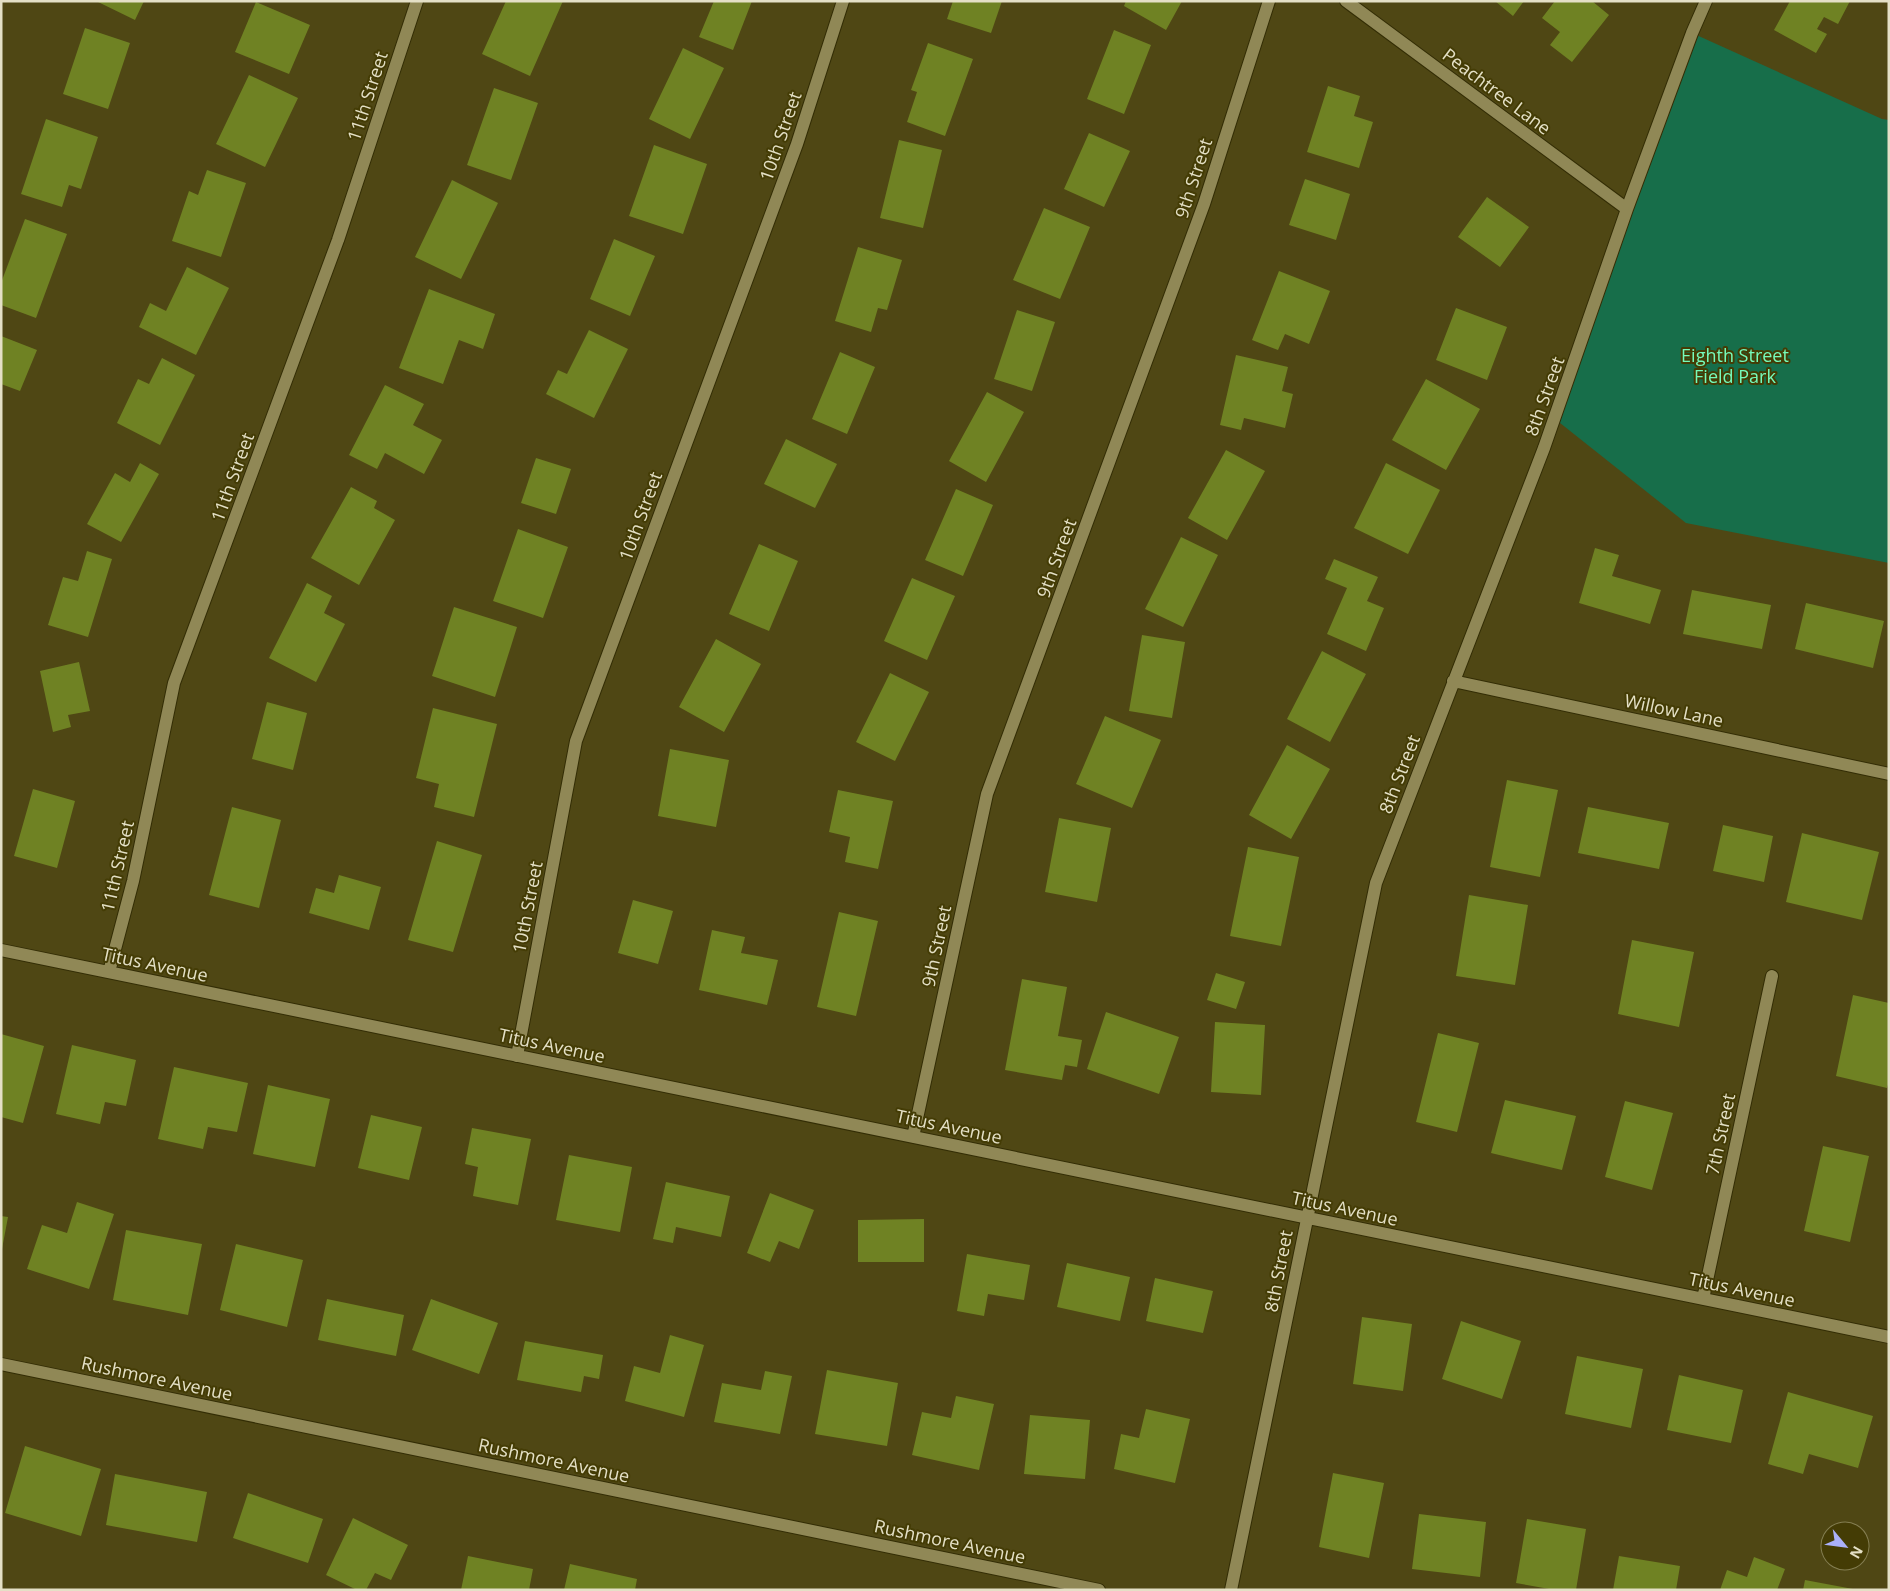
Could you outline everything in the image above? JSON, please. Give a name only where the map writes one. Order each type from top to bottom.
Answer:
[{"type":"street","name":"11th Street","points":[[109,972],[133,881],[174,683],[338,240],[416,1]]},
{"type":"street","name":"10th Street","points":[[517,1056],[576,741],[797,144],[843,1]]},
{"type":"street","name":"9th Street","points":[[913,1137],[987,794],[1204,204],[1269,1]]},
{"type":"street","name":"Peachtree Lane","points":[[1346,1],[1627,209]]},
{"type":"street","name":"8th Street","points":[[1231,1590],[1376,884],[1544,448],[1627,209],[1692,32],[1706,1]]},
{"type":"street","name":"Willow Lane","points":[[1453,681],[1889,774]]},
{"type":"street","name":"Titus Avenue","points":[[1,950],[1889,1337]]},
{"type":"street","name":"7th Street","points":[[1703,1299],[1772,976]]},
{"type":"street","name":"Rushmore Avenue","points":[[1,1364],[1099,1590]]},
{"type":"green space","name":"Eighth Street Field Park","points":[[1692,33],[1882,119],[1889,120],[1889,563],[1686,523],[1555,419]]},
{"type":"building","points":[[96,1],[144,1],[135,20]]},
{"type":"building","points":[[506,1],[563,1],[530,76],[482,54]]},
{"type":"building","points":[[714,1],[752,1],[733,50],[699,37]]},
{"type":"building","points":[[953,1],[1002,1],[991,33],[947,19]]},
{"type":"building","points":[[1126,1],[1182,1],[1166,30],[1124,6]]},
{"type":"building","points":[[1495,1],[1524,1],[1513,16]]},
{"type":"building","points":[[1555,1],[1592,1],[1609,15],[1572,62],[1550,45],[1560,32],[1542,18]]},
{"type":"building","points":[[1790,1],[1850,1],[1838,24],[1824,17],[1817,29],[1827,34],[1816,53],[1774,30]]},
{"type":"building","points":[[256,2],[310,25],[289,74],[235,52]]},
{"type":"building","points":[[85,28],[130,43],[108,109],[63,94]]},
{"type":"building","points":[[1114,30],[1151,45],[1124,114],[1087,99]]},
{"type":"building","points":[[928,43],[973,59],[945,136],[907,122],[917,92],[911,90]]},
{"type":"building","points":[[683,48],[724,68],[690,139],[649,119]]},
{"type":"building","points":[[249,75],[298,98],[265,167],[216,144]]},
{"type":"building","points":[[1328,86],[1360,96],[1354,116],[1373,122],[1359,168],[1307,152]]},
{"type":"building","points":[[494,88],[538,103],[511,180],[467,165]]},
{"type":"building","points":[[46,119],[98,137],[81,189],[69,185],[62,207],[21,194]]},
{"type":"building","points":[[1089,133],[1130,151],[1104,207],[1064,189]]},
{"type":"building","points":[[899,140],[942,150],[923,228],[880,218]]},
{"type":"building","points":[[654,145],[707,164],[683,234],[629,216]]},
{"type":"building","points":[[207,170],[246,183],[221,257],[172,241],[189,191],[198,195]]},
{"type":"building","points":[[1305,179],[1350,194],[1336,240],[1289,225]]},
{"type":"building","points":[[452,180],[498,203],[461,279],[415,257]]},
{"type":"building","points":[[1487,197],[1529,227],[1500,267],[1458,237]]},
{"type":"building","points":[[1044,208],[1090,227],[1060,299],[1013,280]]},
{"type":"building","points":[[25,219],[67,234],[36,318],[1,305],[1,283]]},
{"type":"building","points":[[614,239],[655,256],[630,316],[590,299]]},
{"type":"building","points":[[858,247],[902,260],[887,310],[878,308],[871,332],[835,321]]},
{"type":"building","points":[[187,267],[229,288],[196,355],[139,327],[150,303],[166,311]]},
{"type":"building","points":[[1279,271],[1330,291],[1309,344],[1285,334],[1278,350],[1252,340]]},
{"type":"building","points":[[429,289],[495,314],[483,349],[459,340],[443,384],[399,368]]},
{"type":"building","points":[[1456,308],[1507,327],[1487,380],[1436,360]]},
{"type":"building","points":[[1017,310],[1055,322],[1032,391],[994,379]]},
{"type":"building","points":[[589,330],[628,349],[594,418],[546,394],[558,370],[567,374]]},
{"type":"building","points":[[1,336],[37,350],[20,391],[1,384]]},
{"type":"building","points":[[840,352],[875,367],[847,434],[812,419]]},
{"type":"building","points":[[1236,355],[1288,367],[1282,391],[1293,394],[1285,428],[1244,418],[1241,430],[1220,425]]},
{"type":"building","points":[[162,358],[195,375],[160,445],[117,423],[138,379],[149,384]]},
{"type":"building","points":[[1426,379],[1480,409],[1446,470],[1392,440]]},
{"type":"building","points":[[385,385],[424,404],[413,425],[442,440],[424,474],[385,453],[377,469],[349,455]]},
{"type":"building","points":[[987,392],[1024,412],[986,482],[949,461]]},
{"type":"building","points":[[786,439],[837,464],[815,508],[764,484]]},
{"type":"building","points":[[1226,450],[1265,471],[1227,540],[1188,518]]},
{"type":"building","points":[[536,458],[571,469],[556,514],[521,503]]},
{"type":"building","points":[[140,463],[159,474],[121,542],[87,524],[115,473],[130,482]]},
{"type":"building","points":[[1386,463],[1440,490],[1408,554],[1354,528]]},
{"type":"building","points":[[351,487],[377,501],[374,508],[395,520],[359,585],[311,558]]},
{"type":"building","points":[[956,489],[993,505],[963,576],[925,560]]},
{"type":"building","points":[[518,529],[568,547],[543,618],[493,601]]},
{"type":"building","points":[[1181,537],[1218,555],[1183,627],[1145,609]]},
{"type":"building","points":[[759,544],[798,561],[769,631],[729,614]]},
{"type":"building","points":[[1595,548],[1619,555],[1612,576],[1661,590],[1650,624],[1579,603]]},
{"type":"building","points":[[87,551],[112,559],[88,637],[48,625],[63,577],[78,581]]},
{"type":"building","points":[[1334,559],[1378,577],[1367,601],[1384,608],[1366,651],[1327,634],[1347,588],[1325,579]]},
{"type":"building","points":[[912,578],[955,596],[927,660],[884,641]]},
{"type":"building","points":[[307,583],[332,596],[324,613],[345,624],[316,682],[269,658]]},
{"type":"building","points":[[1692,590],[1771,605],[1762,649],[1683,634]]},
{"type":"building","points":[[1806,603],[1884,621],[1873,668],[1795,649]]},
{"type":"building","points":[[454,607],[517,627],[495,697],[432,676]]},
{"type":"building","points":[[1142,635],[1185,642],[1172,718],[1129,711]]},
{"type":"building","points":[[716,639],[761,664],[724,732],[679,707]]},
{"type":"building","points":[[1322,651],[1366,674],[1330,742],[1287,719]]},
{"type":"building","points":[[79,662],[90,711],[68,715],[71,727],[53,732],[40,671]]},
{"type":"building","points":[[890,673],[929,692],[895,761],[856,742]]},
{"type":"building","points":[[267,702],[307,713],[293,770],[252,759]]},
{"type":"building","points":[[433,708],[497,724],[474,817],[434,807],[439,784],[416,778]]},
{"type":"building","points":[[1105,716],[1161,740],[1132,808],[1076,784]]},
{"type":"building","points":[[1287,745],[1330,769],[1291,839],[1249,815]]},
{"type":"building","points":[[670,749],[729,760],[716,827],[658,816]]},
{"type":"building","points":[[1507,780],[1558,790],[1540,877],[1490,867]]},
{"type":"building","points":[[33,789],[75,801],[57,868],[14,856]]},
{"type":"building","points":[[838,790],[893,801],[878,869],[845,862],[850,837],[829,832]]},
{"type":"building","points":[[232,807],[281,820],[259,908],[209,895]]},
{"type":"building","points":[[1588,807],[1669,823],[1659,869],[1578,853]]},
{"type":"building","points":[[1059,818],[1111,828],[1097,902],[1045,892]]},
{"type":"building","points":[[1723,825],[1773,836],[1764,882],[1713,871]]},
{"type":"building","points":[[1802,833],[1879,852],[1862,920],[1786,902]]},
{"type":"building","points":[[437,841],[482,855],[453,952],[408,940]]},
{"type":"building","points":[[1248,847],[1299,857],[1281,946],[1230,936]]},
{"type":"building","points":[[339,875],[381,887],[369,930],[309,913],[316,888],[334,893]]},
{"type":"building","points":[[1469,895],[1528,905],[1515,985],[1456,976]]},
{"type":"building","points":[[633,900],[673,911],[658,964],[618,953]]},
{"type":"building","points":[[839,912],[878,921],[856,1016],[817,1007]]},
{"type":"building","points":[[712,930],[745,937],[741,953],[778,960],[767,1005],[699,990]]},
{"type":"building","points":[[1632,940],[1694,952],[1679,1027],[1618,1014]]},
{"type":"building","points":[[1216,973],[1245,982],[1236,1009],[1207,1000]]},
{"type":"building","points":[[1022,979],[1067,987],[1058,1036],[1082,1040],[1077,1067],[1065,1065],[1062,1080],[1005,1070]]},
{"type":"building","points":[[1853,995],[1889,1003],[1889,1081],[1887,1088],[1836,1076]]},
{"type":"building","points":[[1106,1012],[1179,1037],[1159,1094],[1087,1069]]},
{"type":"building","points":[[1215,1022],[1265,1025],[1261,1095],[1211,1092]]},
{"type":"building","points":[[1438,1033],[1479,1043],[1457,1132],[1416,1122]]},
{"type":"building","points":[[1,1034],[44,1046],[23,1123],[1,1117]]},
{"type":"building","points":[[72,1045],[136,1060],[126,1106],[105,1102],[100,1124],[56,1114]]},
{"type":"building","points":[[174,1067],[248,1083],[237,1132],[208,1127],[203,1149],[158,1139]]},
{"type":"building","points":[[268,1085],[330,1099],[315,1167],[253,1154]]},
{"type":"building","points":[[1505,1100],[1576,1116],[1562,1170],[1491,1153]]},
{"type":"building","points":[[1625,1101],[1673,1113],[1652,1190],[1605,1177]]},
{"type":"building","points":[[371,1115],[422,1127],[409,1180],[358,1168]]},
{"type":"building","points":[[472,1128],[531,1139],[518,1205],[473,1196],[478,1167],[465,1164]]},
{"type":"building","points":[[1823,1146],[1869,1156],[1850,1242],[1804,1231]]},
{"type":"building","points":[[569,1155],[632,1167],[620,1232],[556,1220]]},
{"type":"building","points":[[666,1182],[730,1196],[721,1237],[676,1227],[673,1243],[653,1239]]},
{"type":"building","points":[[770,1193],[814,1210],[799,1249],[779,1241],[770,1262],[747,1253]]},
{"type":"building","points":[[77,1202],[114,1214],[89,1289],[27,1269],[42,1225],[67,1233]]},
{"type":"building","points":[[1,1216],[8,1217],[2,1249],[1,1249]]},
{"type":"building","points":[[924,1219],[924,1262],[858,1262],[858,1220]]},
{"type":"building","points":[[126,1230],[202,1244],[188,1315],[113,1300]]},
{"type":"building","points":[[236,1244],[303,1260],[287,1327],[220,1310]]},
{"type":"building","points":[[967,1254],[1030,1265],[1024,1300],[988,1294],[984,1316],[957,1311]]},
{"type":"building","points":[[1067,1263],[1130,1277],[1120,1321],[1057,1307]]},
{"type":"building","points":[[1155,1278],[1213,1291],[1203,1333],[1146,1321]]},
{"type":"building","points":[[327,1299],[404,1315],[396,1356],[318,1340]]},
{"type":"building","points":[[431,1299],[498,1323],[479,1374],[412,1350]]},
{"type":"building","points":[[1362,1317],[1412,1324],[1403,1391],[1353,1384]]},
{"type":"building","points":[[1461,1321],[1521,1341],[1502,1399],[1442,1379]]},
{"type":"building","points":[[670,1335],[704,1345],[684,1417],[625,1401],[634,1366],[660,1373]]},
{"type":"building","points":[[525,1341],[603,1355],[599,1379],[584,1376],[581,1392],[517,1380]]},
{"type":"building","points":[[1577,1356],[1643,1369],[1631,1428],[1565,1414]]},
{"type":"building","points":[[827,1370],[898,1383],[887,1446],[815,1434]]},
{"type":"building","points":[[765,1371],[792,1376],[780,1434],[714,1422],[722,1383],[761,1390]]},
{"type":"building","points":[[1679,1375],[1743,1390],[1731,1443],[1667,1430]]},
{"type":"building","points":[[1788,1392],[1873,1416],[1858,1468],[1809,1454],[1803,1474],[1768,1464]]},
{"type":"building","points":[[956,1396],[994,1404],[979,1470],[912,1455],[922,1412],[951,1418]]},
{"type":"building","points":[[1146,1409],[1190,1419],[1175,1483],[1114,1469],[1121,1434],[1139,1438]]},
{"type":"building","points":[[1030,1415],[1090,1420],[1085,1479],[1024,1474]]},
{"type":"building","points":[[25,1446],[101,1469],[81,1536],[5,1513]]},
{"type":"building","points":[[1333,1473],[1384,1483],[1369,1558],[1319,1547]]},
{"type":"building","points":[[115,1474],[207,1492],[197,1542],[106,1525]]},
{"type":"building","points":[[248,1493],[323,1519],[308,1563],[233,1538]]},
{"type":"building","points":[[1419,1514],[1486,1522],[1480,1577],[1412,1569]]},
{"type":"building","points":[[353,1518],[408,1545],[391,1580],[375,1573],[366,1590],[357,1590],[326,1575]]},
{"type":"building","points":[[1527,1519],[1586,1529],[1576,1590],[1555,1590],[1516,1583]]},
{"type":"building","points":[[468,1556],[533,1569],[529,1590],[461,1590]]},
{"type":"building","points":[[1619,1556],[1680,1566],[1676,1590],[1613,1590]]},
{"type":"building","points":[[1754,1557],[1785,1569],[1777,1590],[1720,1590],[1727,1570],[1747,1577]]},
{"type":"building","points":[[570,1564],[637,1579],[635,1590],[564,1590]]},
{"type":"building","points":[[1805,1580],[1853,1589],[1853,1590],[1803,1590]]}]
